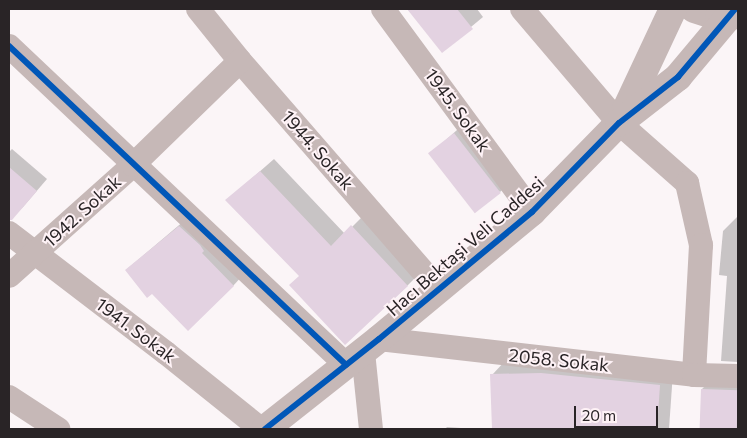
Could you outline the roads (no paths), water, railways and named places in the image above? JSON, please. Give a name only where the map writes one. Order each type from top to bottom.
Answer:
[{"type":"street","name":"1944. Sokak","points":[[198,9],[240,61],[439,290]]},
{"type":"street","name":"1945. Sokak","points":[[384,9],[532,212]]},
{"type":"street","points":[[522,9],[619,123],[687,183],[701,245],[694,375]]},
{"type":"street","name":"Hacı Bektaşi Veli Caddesi","points":[[619,123],[673,9]]},
{"type":"street","points":[[694,9],[706,14],[735,13]]},
{"type":"street","name":"Hacı Bektaşi Veli Caddesi","points":[[265,429],[363,352],[532,212],[619,123],[678,78],[735,13]]},
{"type":"street","points":[[9,46],[133,165],[363,352],[371,429]]},
{"type":"street","name":"1942. Sokak","points":[[9,276],[133,165],[240,61]]},
{"type":"street","name":"1941. Sokak","points":[[9,233],[34,254],[166,353],[261,429]]},
{"type":"street","name":"2058. Sokak","points":[[363,352],[694,375],[738,376]]},
{"type":"street","points":[[9,397],[58,429]]}]
